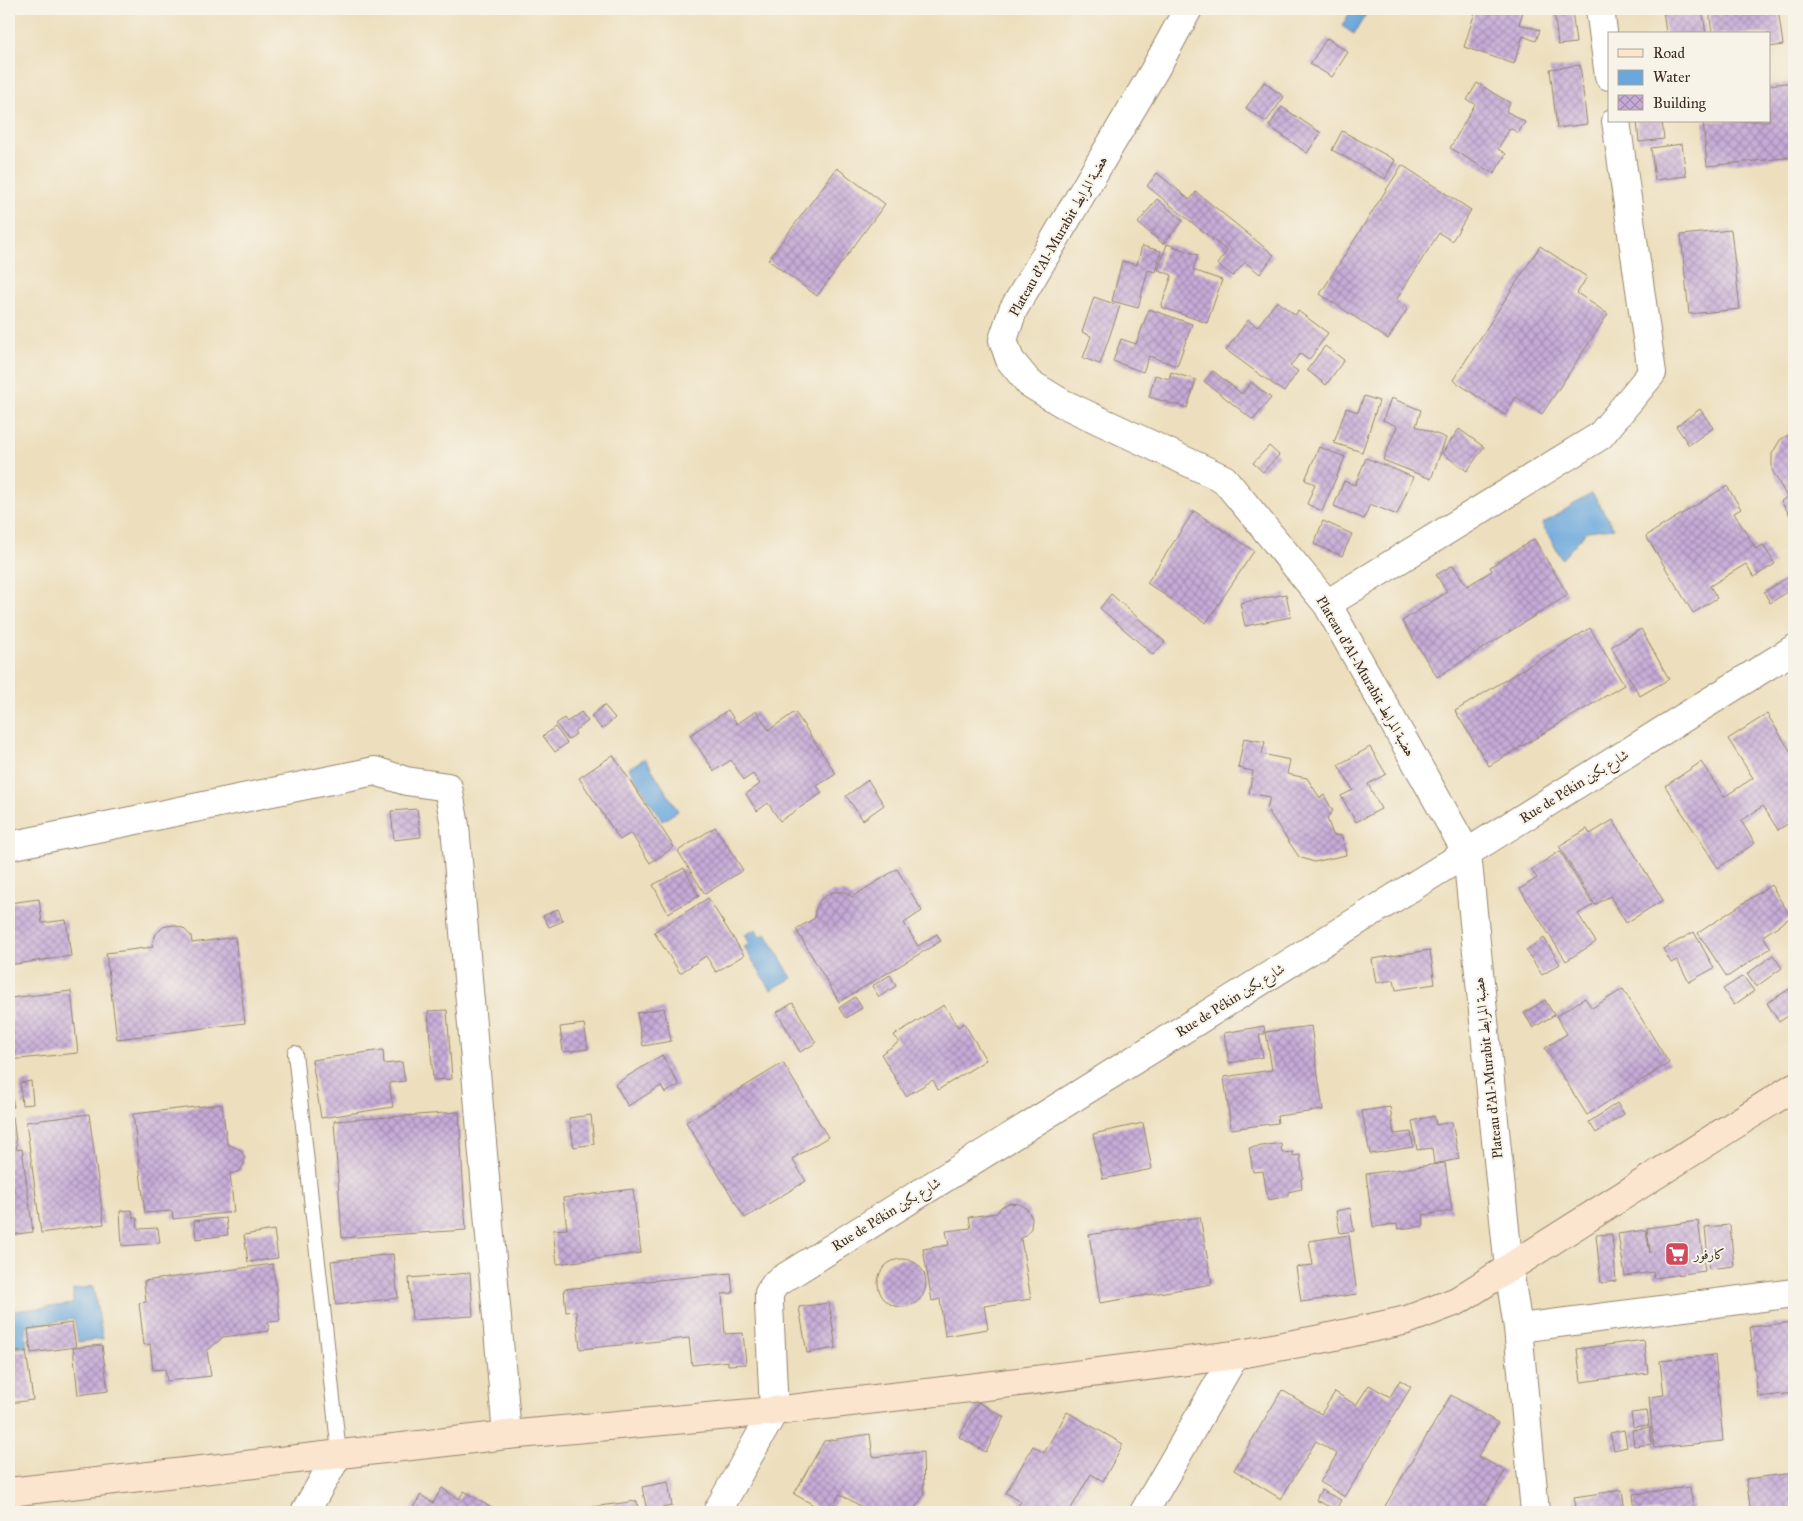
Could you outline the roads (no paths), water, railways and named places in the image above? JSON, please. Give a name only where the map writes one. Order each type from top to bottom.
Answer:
[{"type":"street","name":"Plateau d'Al-Murabit هضبة المرابط","points":[[1188,9],[1154,71],[1013,310],[1003,340],[1010,360],[1029,383],[1062,403],[1224,479],[1327,604],[1467,853],[1508,1269],[1518,1328],[1535,1512]]},
{"type":"street","points":[[1600,9],[1608,69]]},
{"type":"street","points":[[1327,604],[1600,436],[1652,373],[1616,122]]},
{"type":"street","name":"Rue de Pékin شارع بكين","points":[[774,1410],[769,1293],[776,1283],[1794,649]]},
{"type":"street","points":[[9,846],[375,771],[406,781],[448,787],[454,826],[507,1435]]},
{"type":"street","points":[[9,1492],[339,1453],[774,1410],[996,1385],[1236,1355],[1407,1320],[1457,1300],[1794,1087]]},
{"type":"street","points":[[1518,1328],[1794,1293]]},
{"type":"street","points":[[1144,1512],[1236,1355]]},
{"type":"street","points":[[716,1512],[774,1410]]},
{"type":"street","points":[[305,1512],[339,1453]]},
{"type":"lane","points":[[294,1053],[339,1453]]},
{"type":"water","points":[[1352,9],[1369,9],[1354,34],[1342,26]]},
{"type":"water","points":[[1592,493],[1614,528],[1587,531],[1562,559],[1542,524]]},
{"type":"water","points":[[645,758],[678,811],[662,821],[629,768]]},
{"type":"water","points":[[756,929],[760,937],[766,934],[792,978],[771,990],[744,947],[750,944],[745,935]]},
{"type":"water","points":[[93,1286],[103,1339],[78,1342],[74,1319],[25,1326],[27,1347],[9,1349],[9,1297],[11,1297],[13,1311],[73,1304],[73,1290]]},
{"type":"place","name":"كارفور","points":[[1677,1254]]}]
